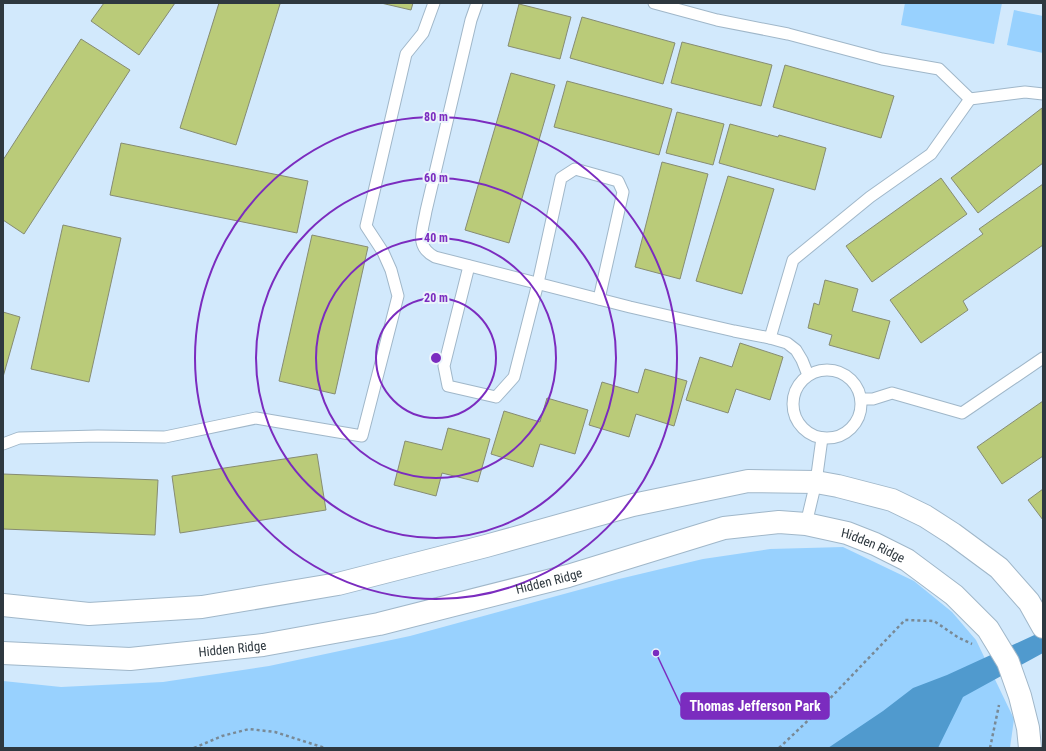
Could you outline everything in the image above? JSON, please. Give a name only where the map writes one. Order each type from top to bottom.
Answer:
[{"type":"street","points":[[3,605],[89,614],[202,607],[338,584],[478,548],[633,505],[748,481],[816,482],[892,500],[925,516],[954,534],[999,568],[1029,602],[1043,627]]},
{"type":"street","name":"Hidden Ridge","points":[[3,653],[130,658],[263,645],[379,624],[568,576],[724,528],[779,522],[806,524],[847,533],[875,544],[907,560],[954,595],[988,629],[1008,662],[1010,697],[1028,728],[1030,748]]},
{"type":"lane","points":[[3,444],[19,438],[98,436],[165,437],[256,418],[362,436],[398,296],[391,270],[384,252],[366,226],[406,54],[423,33],[434,3]]},
{"type":"lane","points":[[477,3],[471,20],[421,235],[422,244],[427,253],[435,257],[599,299],[787,343],[796,350],[802,360],[808,376]]},
{"type":"lane","points":[[654,3],[717,20],[788,34],[882,58],[939,69],[970,99]]},
{"type":"lane","points":[[770,338],[793,260],[870,197],[930,154],[970,99],[1026,92],[1043,94]]},
{"type":"lane","points":[[469,266],[444,366],[448,386],[496,396],[514,377],[538,283],[561,178],[575,169],[618,181],[623,192],[599,299]]},
{"type":"lane","points":[[861,399],[873,399],[892,393],[962,413],[1043,358]]},
{"type":"lane","points":[[824,370],[833,370],[843,373],[851,379],[857,387],[861,399],[859,417],[846,433],[836,437],[816,437],[806,432],[794,415],[792,405],[799,385],[808,376],[816,371],[824,370]]},
{"type":"lane","points":[[806,524],[816,482],[822,438]]},
{"type":"path","points":[[779,748],[905,620],[934,621],[958,638],[975,646]]},
{"type":"path","points":[[990,748],[1010,697]]},
{"type":"path","points":[[194,748],[222,736],[249,729],[275,732],[325,748]]},
{"type":"shaded area","points":[[905,3],[1002,3],[994,44],[901,25]]},
{"type":"shaded area","points":[[1014,10],[1043,16],[1043,53],[1007,45]]},
{"type":"shaded area","points":[[843,547],[914,581],[952,612],[976,640],[1014,719],[1010,748],[3,748],[3,681],[61,687],[163,682],[269,666],[410,636],[619,579],[703,559],[770,549]]},
{"type":"shaded area","points":[[1043,631],[1043,653],[963,697],[938,748],[828,748],[883,711],[913,688],[947,675]]},
{"type":"building","points":[[104,3],[175,3],[139,55],[91,21]]},
{"type":"building","points":[[219,3],[280,4],[236,145],[180,128]]},
{"type":"building","points":[[381,3],[413,3],[411,10]]},
{"type":"building","points":[[519,4],[571,17],[560,59],[508,46]]},
{"type":"building","points":[[582,17],[675,43],[663,84],[570,58]]},
{"type":"building","points":[[81,39],[130,70],[24,234],[3,220],[3,160]]},
{"type":"building","points":[[682,42],[772,65],[761,106],[671,83]]},
{"type":"building","points":[[785,65],[894,96],[881,138],[773,107]]},
{"type":"building","points":[[511,73],[555,85],[509,243],[465,230]]},
{"type":"building","points":[[567,81],[672,109],[659,155],[554,127]]},
{"type":"building","points":[[1042,108],[1043,163],[978,213],[951,178]]},
{"type":"building","points":[[677,112],[724,124],[713,165],[666,153]]},
{"type":"building","points":[[730,124],[778,137],[779,135],[826,148],[815,190],[719,163]]},
{"type":"building","points":[[121,143],[308,181],[297,233],[110,195]]},
{"type":"building","points":[[662,162],[708,174],[680,279],[635,267]]},
{"type":"building","points":[[728,176],[774,189],[742,294],[696,281]]},
{"type":"building","points":[[941,178],[967,214],[872,282],[846,246]]},
{"type":"building","points":[[1043,184],[1043,245],[963,301],[968,310],[921,343],[890,300],[983,234],[979,229]]},
{"type":"building","points":[[63,225],[121,238],[89,382],[31,369]]},
{"type":"building","points":[[312,235],[368,247],[335,394],[279,381]]},
{"type":"building","points":[[825,280],[858,289],[852,311],[890,321],[879,359],[829,345],[832,335],[808,328],[814,303],[819,305]]},
{"type":"building","points":[[3,312],[20,317],[3,377]]},
{"type":"building","points":[[740,343],[783,357],[770,400],[736,389],[728,413],[686,400],[700,357],[732,367]]},
{"type":"building","points":[[645,369],[687,381],[674,426],[636,414],[629,437],[589,425],[602,382],[638,393]]},
{"type":"building","points":[[547,398],[588,410],[575,454],[540,444],[533,467],[491,454],[504,411],[540,422]]},
{"type":"building","points":[[1043,401],[1043,456],[1002,484],[977,447]]},
{"type":"building","points":[[448,428],[490,439],[478,482],[442,473],[436,496],[394,485],[405,441],[442,450]]},
{"type":"building","points":[[317,454],[326,510],[180,533],[172,476]]},
{"type":"building","points":[[3,474],[158,480],[155,535],[3,529]]},
{"type":"building","points":[[1043,489],[1043,520],[1028,500]]},
{"type":"place","name":"Thomas Jefferson Park","points":[[656,653]]}]
